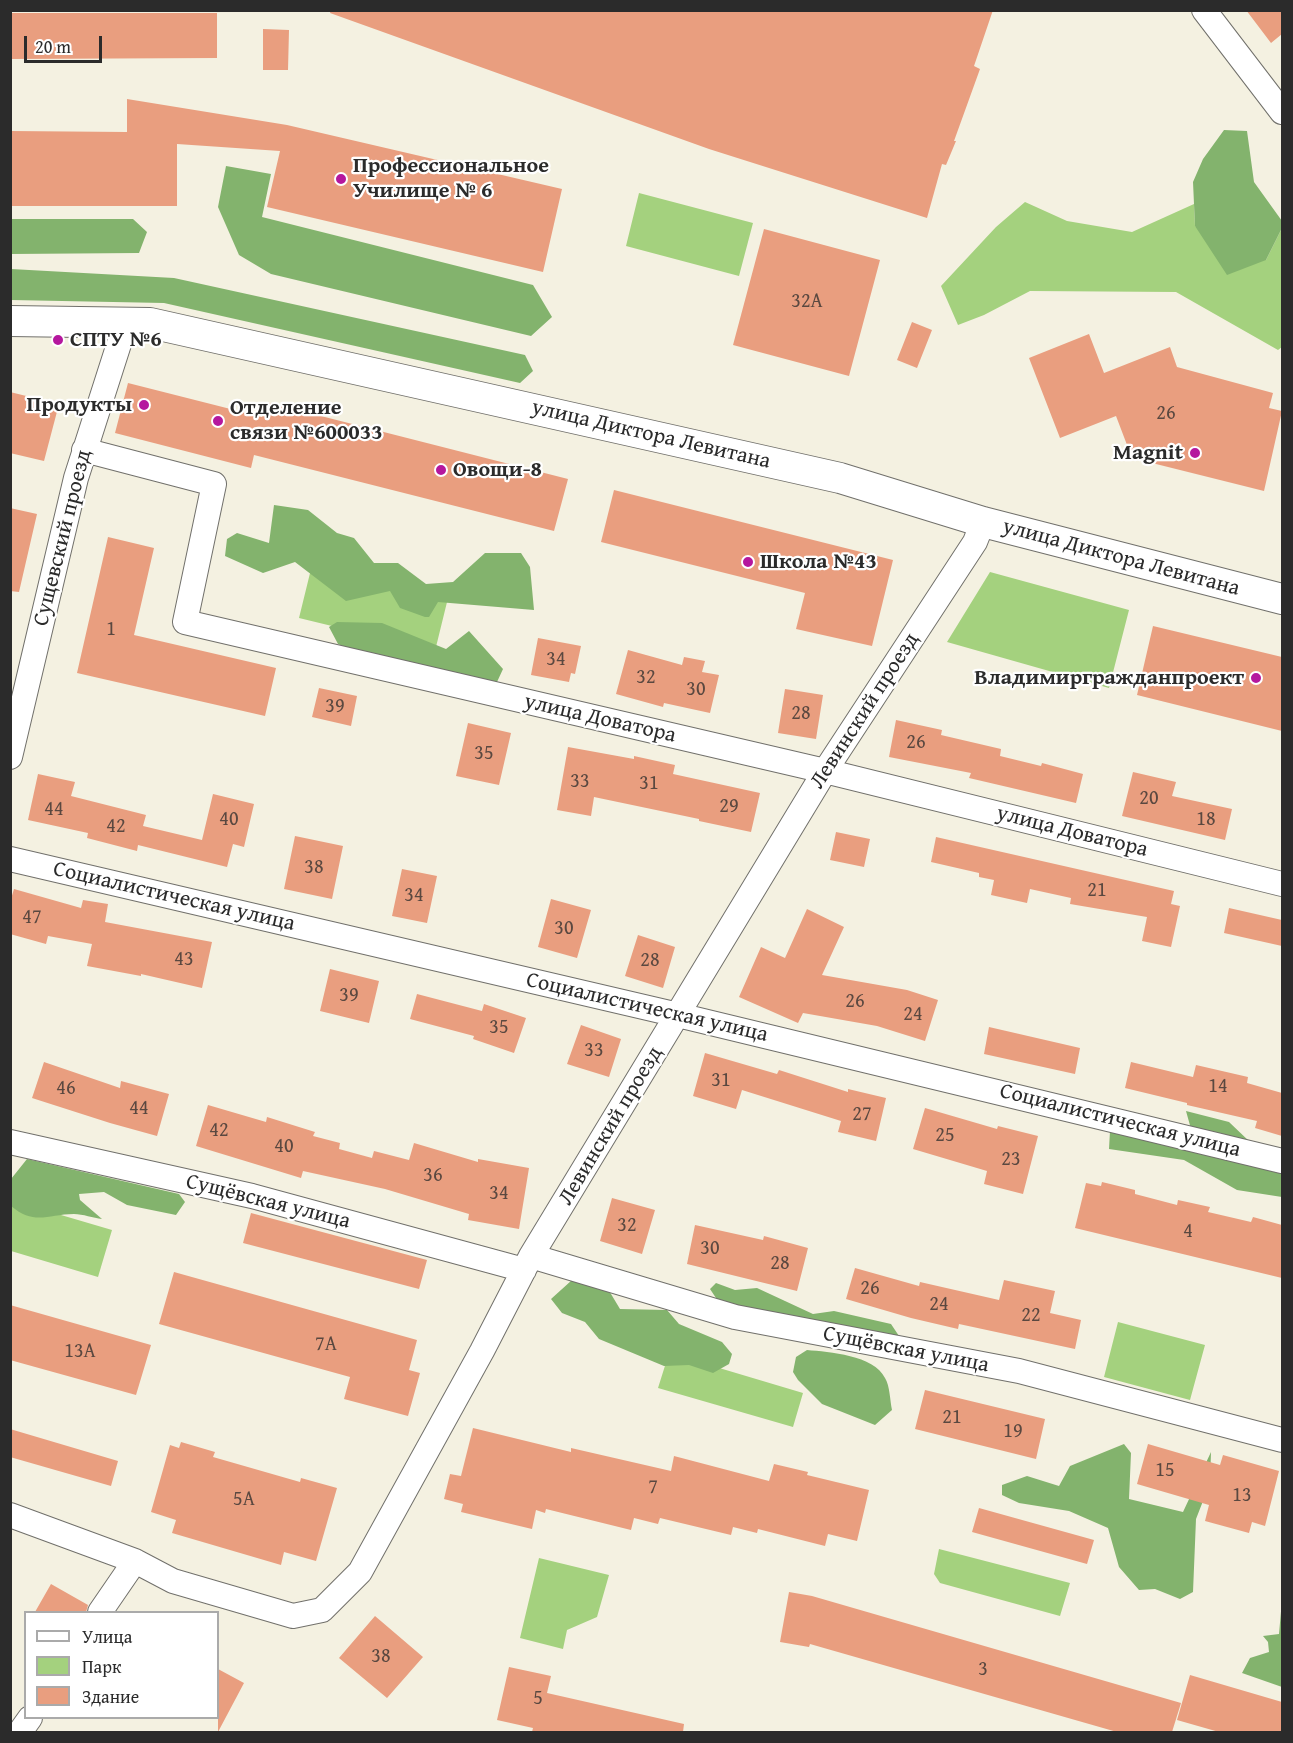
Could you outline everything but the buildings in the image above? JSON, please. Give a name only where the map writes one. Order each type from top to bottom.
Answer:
[{"type":"street","points":[[1204,10],[1278,98]]},
{"type":"street","name":"улица Диктора Левитана","points":[[10,321],[150,323],[840,478],[983,522],[1282,599]]},
{"type":"street","name":"Сущевский проезд","points":[[10,757],[84,450],[126,322]]},
{"type":"street","name":"улица Доватора","points":[[84,450],[214,484],[185,622],[825,771],[1282,884]]},
{"type":"street","name":"Левинский проезд","points":[[135,1561],[173,1581],[293,1616],[322,1610],[360,1572],[482,1351],[527,1263],[825,771],[975,542],[983,522]]},
{"type":"street","name":"Социалистическая улица","points":[[10,860],[678,1015],[1282,1161]]},
{"type":"street","name":"Сущёвская улица","points":[[10,1142],[252,1196],[527,1263],[735,1317],[1020,1371],[1282,1440]]},
{"type":"street","points":[[10,1515],[135,1561],[101,1611]]},
{"type":"street","points":[[20,1732],[29,1719]]},
{"type":"green space","points":[[1224,130],[1247,131],[1254,182],[1282,221],[1282,228],[1266,260],[1227,275],[1195,226],[1193,182],[1203,159]]},
{"type":"green space","points":[[226,166],[271,174],[262,217],[533,285],[552,317],[531,336],[271,274],[239,255],[218,207]]},
{"type":"green space","points":[[639,193],[753,223],[739,276],[626,246]]},
{"type":"green space","points":[[1025,202],[1067,221],[1132,232],[1194,204],[1195,226],[1266,260],[1282,228],[1282,347],[1278,350],[1176,292],[1030,291],[984,315],[958,325],[941,286],[996,227]]},
{"type":"green space","points":[[10,219],[133,219],[147,232],[139,253],[11,254]]},
{"type":"green space","points":[[11,269],[174,278],[525,355],[533,371],[520,383],[164,303],[11,300]]},
{"type":"green space","points":[[274,505],[308,510],[337,533],[354,538],[374,563],[398,563],[426,584],[453,582],[485,553],[521,553],[530,567],[534,610],[438,602],[429,617],[425,617],[400,608],[390,591],[346,601],[295,562],[263,573],[225,556],[227,539],[237,533],[269,543]]},
{"type":"green space","points":[[312,565],[448,598],[435,651],[299,618]]},
{"type":"green space","points":[[990,572],[1129,610],[1109,688],[947,642]]},
{"type":"green space","points":[[337,622],[382,623],[446,649],[469,631],[503,669],[497,682],[479,684],[396,669],[338,644],[329,627]]},
{"type":"green space","points":[[1186,1111],[1229,1122],[1250,1142],[1282,1155],[1282,1197],[1237,1190],[1184,1160],[1109,1149],[1110,1131],[1196,1147]]},
{"type":"green space","points":[[27,1159],[179,1194],[185,1202],[176,1215],[127,1205],[104,1192],[79,1194],[80,1200],[102,1219],[74,1214],[42,1218],[27,1216],[11,1206],[11,1179]]},
{"type":"green space","points":[[10,1200],[112,1230],[98,1277],[11,1251]]},
{"type":"green space","points":[[582,1271],[608,1289],[620,1309],[667,1310],[679,1324],[722,1342],[732,1354],[729,1364],[713,1373],[689,1365],[664,1366],[599,1339],[585,1322],[562,1313],[551,1299]]},
{"type":"green space","points":[[716,1283],[735,1290],[757,1288],[813,1314],[834,1311],[891,1324],[899,1336],[781,1322],[718,1301],[710,1289]]},
{"type":"green space","points":[[1118,1322],[1205,1345],[1190,1400],[1104,1377]]},
{"type":"green space","points":[[807,1350],[850,1356],[871,1364],[887,1381],[892,1410],[875,1425],[822,1404],[793,1372],[796,1357]]},
{"type":"green space","points":[[669,1353],[803,1393],[793,1427],[658,1388]]},
{"type":"green space","points":[[1124,1444],[1131,1453],[1129,1499],[1183,1512],[1211,1452],[1210,1483],[1196,1519],[1193,1592],[1180,1599],[1155,1589],[1139,1590],[1119,1567],[1108,1528],[1069,1511],[1019,1503],[1002,1495],[1002,1485],[1027,1476],[1059,1486],[1070,1466]]},
{"type":"green space","points":[[939,1549],[1070,1583],[1060,1616],[940,1583],[934,1574]]},
{"type":"green space","points":[[539,1558],[609,1575],[597,1617],[567,1630],[563,1649],[520,1638]]},
{"type":"green space","points":[[1282,1600],[1282,1687],[1242,1673],[1250,1658],[1269,1652],[1268,1642],[1263,1636],[1279,1634]]},
{"type":"place","name":"Профессиональное Училище № 6","points":[[341,179]]},
{"type":"place","name":"СПТУ №6","points":[[58,340]]},
{"type":"place","name":"Продукты","points":[[144,405]]},
{"type":"place","name":"Отделение связи №600033","points":[[218,421]]},
{"type":"place","name":"Magnit","points":[[1195,453]]},
{"type":"place","name":"Овощи-8","points":[[441,470]]},
{"type":"place","name":"Школа №43","points":[[748,562]]},
{"type":"place","name":"Владимиргражданпроект","points":[[1256,678]]}]
